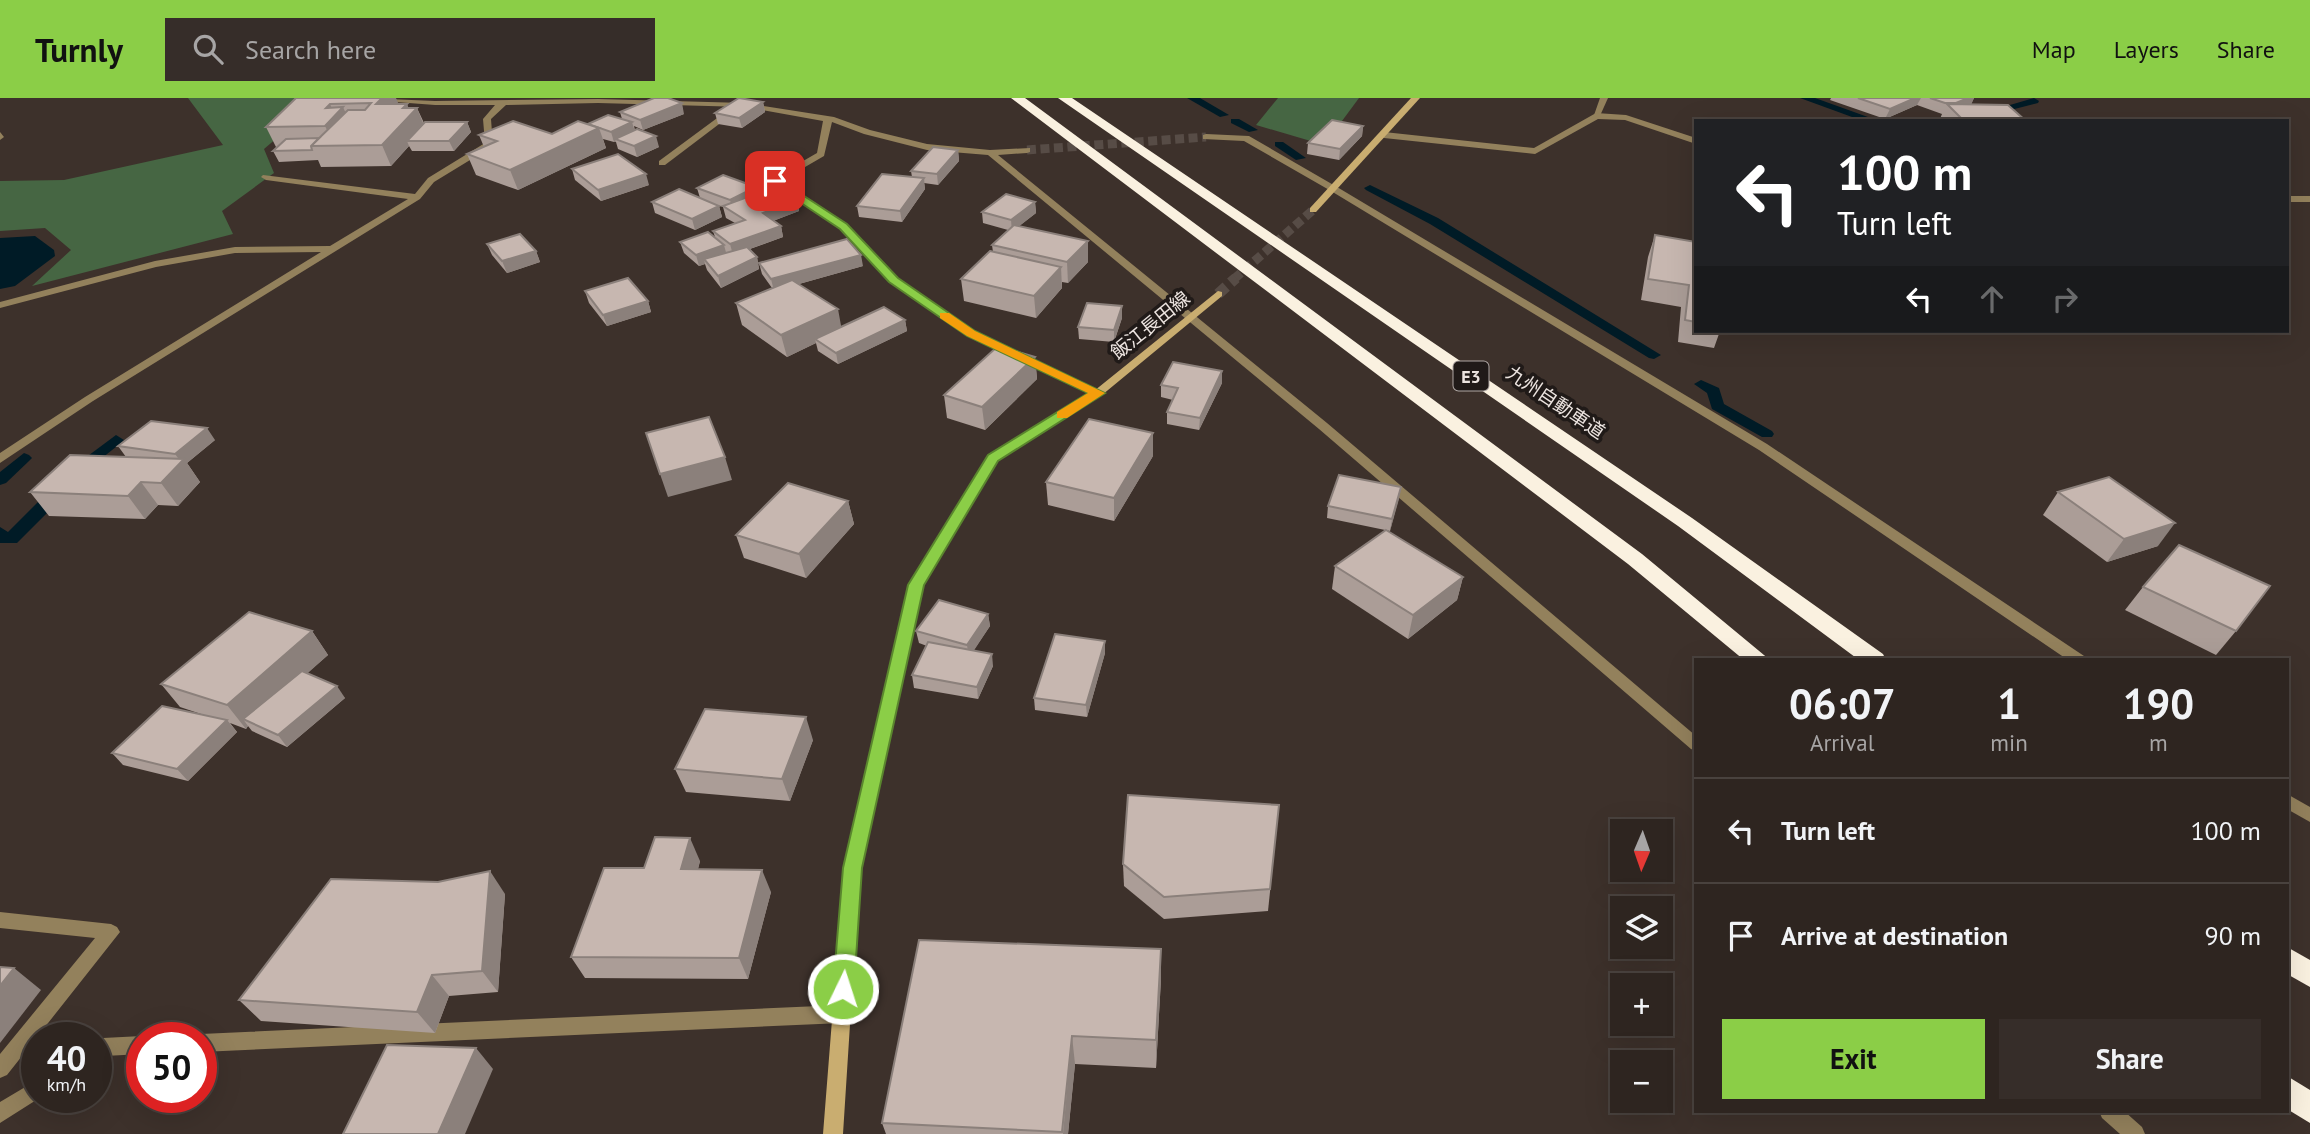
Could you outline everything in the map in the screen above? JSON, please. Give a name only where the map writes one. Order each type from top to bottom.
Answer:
[{"type":"highway","name":"E3","points":[[1017,98],[1635,559],[1757,658]]},
{"type":"highway","name":"九州自動車道","points":[[1064,98],[1685,522],[1872,658]]},
{"type":"highway","points":[[2289,960],[2310,975]]},
{"type":"highway","points":[[2289,1092],[2310,1109]]},
{"type":"main road","points":[[1313,210],[1416,98]]},
{"type":"main road","name":"飯江長田線","points":[[833,1134],[852,868],[916,585],[993,458],[1098,393],[1218,294]]},
{"type":"street","points":[[369,98],[435,103],[505,101],[742,105],[828,119],[927,147],[990,153],[1027,149]]},
{"type":"street","points":[[662,163],[742,105],[759,98]]},
{"type":"street","points":[[1596,116],[1604,98]]},
{"type":"street","points":[[0,459],[89,399],[417,197],[430,180],[490,144],[485,124],[487,115],[505,101]]},
{"type":"street","points":[[1384,135],[1535,151],[1596,116],[1626,118],[1694,140]]},
{"type":"street","points":[[828,119],[821,154],[775,181],[844,226],[894,280],[971,334],[1098,393]]},
{"type":"street","points":[[1206,137],[1246,138],[1334,189],[1763,447],[2076,658]]},
{"type":"street","points":[[990,153],[1323,426],[1694,743]]},
{"type":"street","points":[[266,177],[417,197]]},
{"type":"street","points":[[2289,199],[2310,199]]},
{"type":"street","points":[[0,305],[70,285],[235,250],[334,249]]},
{"type":"street","points":[[2289,801],[2310,816]]},
{"type":"street","points":[[0,920],[111,932],[0,1069]]},
{"type":"street","points":[[217,1042],[842,1014]]},
{"type":"street","points":[[0,1113],[21,1099]]},
{"type":"street","points":[[2111,1113],[2135,1134]]},
{"type":"green space","points":[[188,98],[306,98],[319,102],[264,149],[274,173],[222,211],[233,234],[32,286],[71,250],[45,228],[0,231],[0,181],[64,180],[223,145]]},
{"type":"green space","points":[[1278,98],[1359,98],[1342,121],[1314,142],[1256,125]]},
{"type":"water","points":[[35,236],[54,250],[55,256],[15,286],[0,289],[0,238]]},
{"type":"building","points":[[296,98],[382,98],[376,104],[407,104],[403,108],[417,108],[382,145],[311,146],[348,110],[365,110],[371,103],[330,104],[326,108],[343,107],[325,126],[266,127]]},
{"type":"building","points":[[654,98],[668,98],[682,103],[640,120],[620,112]]},
{"type":"building","points":[[739,98],[763,102],[739,118],[715,113]]},
{"type":"building","points":[[1858,98],[1915,98],[1890,109]]},
{"type":"building","points":[[1930,98],[1968,98],[1956,103],[1945,103]]},
{"type":"building","points":[[1947,104],[2008,105],[2024,119],[1962,119]]},
{"type":"building","points":[[608,115],[632,122],[611,132],[588,124]]},
{"type":"building","points":[[1332,120],[1363,126],[1340,149],[1308,143]]},
{"type":"building","points":[[513,121],[552,134],[578,121],[599,128],[510,170],[467,154],[497,141],[479,135]]},
{"type":"building","points":[[425,122],[467,122],[449,141],[407,141]]},
{"type":"building","points":[[637,129],[656,136],[634,146],[615,139]]},
{"type":"building","points":[[319,138],[311,146],[312,150],[273,151],[286,139]]},
{"type":"building","points":[[933,147],[958,150],[937,174],[911,171]]},
{"type":"building","points":[[618,154],[646,174],[598,190],[572,169]]},
{"type":"building","points":[[882,174],[924,178],[900,211],[857,206]]},
{"type":"building","points":[[723,175],[756,187],[730,200],[697,188]]},
{"type":"building","points":[[775,187],[797,200],[763,213],[781,226],[730,244],[713,231],[745,220],[723,206]]},
{"type":"building","points":[[679,189],[719,206],[692,219],[652,202]]},
{"type":"building","points":[[1006,194],[1035,202],[1011,220],[982,212]]},
{"type":"building","points":[[1014,225],[1088,241],[1067,262],[992,245]]},
{"type":"building","points":[[708,232],[724,245],[696,255],[680,242]]},
{"type":"building","points":[[520,234],[536,251],[502,261],[487,244]]},
{"type":"building","points":[[1655,235],[1694,242],[1694,322],[1685,320],[1689,285],[1648,279]]},
{"type":"building","points":[[847,239],[861,255],[771,279],[759,263]]},
{"type":"building","points":[[747,247],[757,257],[718,276],[704,259]]},
{"type":"building","points":[[990,251],[1061,267],[1034,296],[961,279]]},
{"type":"building","points":[[628,278],[648,301],[603,315],[585,291]]},
{"type":"building","points":[[792,280],[838,309],[781,335],[736,303]]},
{"type":"building","points":[[1087,303],[1122,306],[1114,330],[1078,327]]},
{"type":"building","points":[[884,307],[905,320],[836,353],[815,339]]},
{"type":"building","points":[[998,346],[1035,357],[982,407],[944,395]]},
{"type":"building","points":[[1173,362],[1222,371],[1200,418],[1167,412],[1178,388],[1161,385]]},
{"type":"building","points":[[709,417],[725,457],[660,474],[646,433]]},
{"type":"building","points":[[1089,419],[1153,433],[1114,498],[1046,482]]},
{"type":"building","points":[[151,421],[207,428],[175,454],[118,446]]},
{"type":"building","points":[[70,455],[184,459],[161,483],[141,482],[128,496],[30,492]]},
{"type":"building","points":[[1339,475],[1401,487],[1392,519],[1328,506]]},
{"type":"building","points":[[2109,477],[2175,523],[2124,539],[2058,492]]},
{"type":"building","points":[[788,483],[848,501],[799,554],[736,535]]},
{"type":"building","points":[[1386,530],[1463,577],[1413,615],[1335,566]]},
{"type":"building","points":[[2179,545],[2270,586],[2236,631],[2143,587]]},
{"type":"building","points":[[939,600],[988,614],[967,645],[916,631]]},
{"type":"building","points":[[249,612],[312,631],[227,705],[161,684]]},
{"type":"building","points":[[1055,634],[1105,641],[1086,705],[1034,698]]},
{"type":"building","points":[[928,642],[992,654],[977,687],[912,675]]},
{"type":"building","points":[[302,671],[337,686],[278,735],[243,719]]},
{"type":"building","points":[[162,706],[227,720],[177,769],[112,753]]},
{"type":"building","points":[[705,709],[806,717],[782,779],[675,769]]},
{"type":"building","points":[[1128,795],[1279,805],[1270,889],[1164,897],[1123,864]]},
{"type":"building","points":[[655,837],[690,838],[681,869],[762,870],[739,958],[571,957],[604,868],[644,868]]},
{"type":"building","points":[[490,871],[482,971],[432,975],[417,1012],[239,1000],[331,879],[438,882]]},
{"type":"building","points":[[919,940],[1161,949],[1156,1040],[1072,1036],[1062,1132],[882,1123]]},
{"type":"building","points":[[0,967],[14,968],[0,986]]},
{"type":"building","points":[[387,1045],[476,1048],[438,1134],[343,1134]]},
{"type":"waterway","points":[[1192,98],[1224,115]]},
{"type":"waterway","points":[[1805,98],[1868,119]]},
{"type":"waterway","points":[[1991,112],[2034,101]]},
{"type":"waterway","points":[[1938,119],[1963,116]]},
{"type":"waterway","points":[[1235,121],[1253,130]]},
{"type":"waterway","points":[[1279,144],[1300,158]]},
{"type":"waterway","points":[[1370,188],[1434,221],[1654,355]]},
{"type":"waterway","points":[[1701,384],[1714,391],[1717,406],[1767,434]]},
{"type":"waterway","points":[[78,470],[116,440]]},
{"type":"waterway","points":[[0,480],[24,458]]},
{"type":"waterway","points":[[0,532],[5,539],[11,539],[59,491]]},
{"type":"tunnel","points":[[1027,150],[1206,137]]},
{"type":"tunnel","points":[[1234,279],[1313,210]]},
{"type":"tunnel","points":[[1218,294],[1236,278]]},
{"type":"slow traffic","points":[[945,316],[971,334],[1098,393],[1062,415]]},
{"type":"route","points":[[775,181],[844,226],[894,280],[971,334],[1098,393],[993,458],[916,585],[852,868],[843,989]]}]
